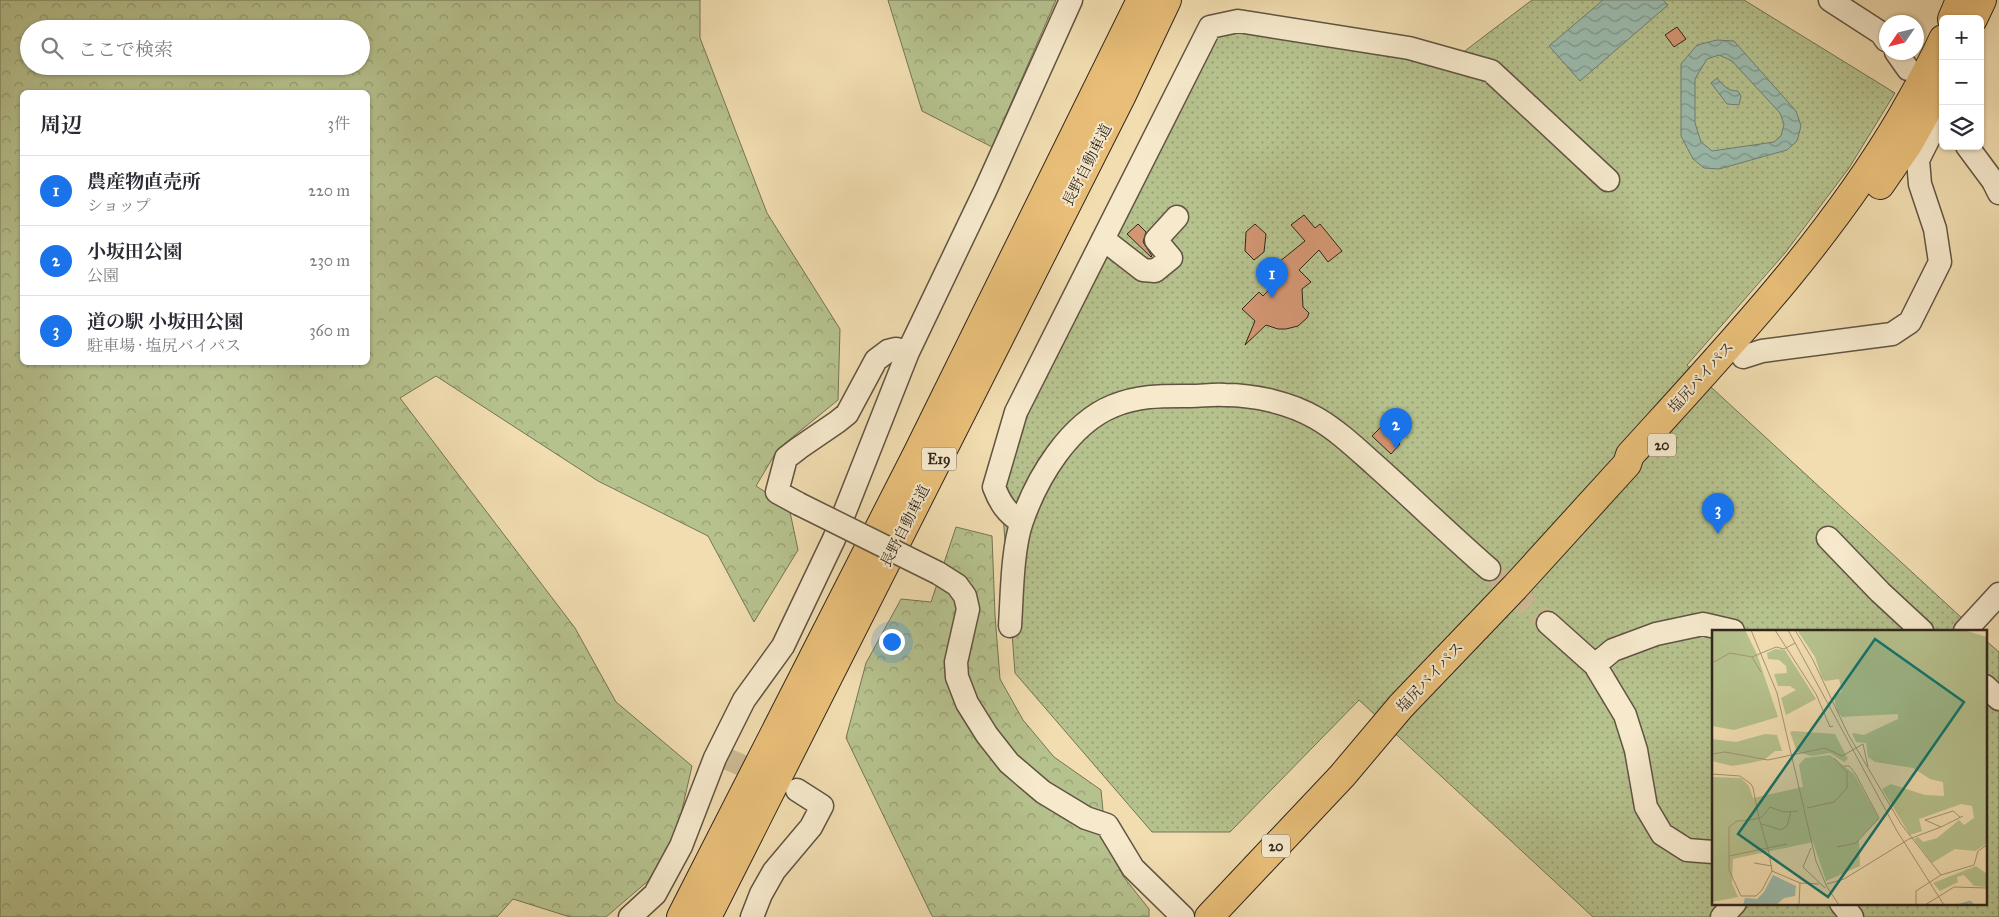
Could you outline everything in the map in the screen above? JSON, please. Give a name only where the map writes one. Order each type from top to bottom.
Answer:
[{"type":"highway","name":"長野自動車道","points":[[681,917],[917,454],[1141,0]]},
{"type":"highway","name":"長野自動車道","points":[[707,917],[1113,115],[1168,0]]},
{"type":"highway","points":[[1954,15],[1960,0]]},
{"type":"highway","points":[[1975,15],[1982,0]]},
{"type":"highway","name":"塩尻バイパス","points":[[1209,917],[1342,776],[1401,706],[1515,587],[1627,464],[1630,455],[1777,292],[1868,172],[1914,95],[1939,47]]},
{"type":"highway","name":"塩尻バイパス","points":[[1342,776],[1400,729],[1743,357],[1803,289],[1909,143],[1939,89]]},
{"type":"street","points":[[630,917],[654,894],[681,846],[744,700],[783,646],[830,548],[908,352],[985,191],[1072,0]]},
{"type":"street","points":[[1830,0],[1879,32]]},
{"type":"street","points":[[1021,522],[1009,514],[994,487],[1016,412],[1210,27],[1238,21],[1409,48],[1492,71],[1608,180]]},
{"type":"street","points":[[1743,357],[1762,350],[1892,334],[1910,322],[1940,262],[1935,229],[1920,184],[1918,160],[1939,118]]},
{"type":"street","points":[[1970,150],[1993,181],[1999,193]]},
{"type":"street","points":[[1103,239],[1143,270],[1155,271],[1172,258],[1156,240],[1177,217]]},
{"type":"street","points":[[908,352],[896,349],[888,351],[876,360],[847,414],[786,458],[778,492],[938,573],[957,585],[965,596],[968,609],[956,662],[957,677],[967,703],[986,735],[1009,763],[1043,792],[1086,818],[1107,825],[1133,868],[1183,917]]},
{"type":"street","points":[[1010,626],[1013,575],[1021,522],[1046,471],[1061,447],[1095,416],[1112,406],[1158,395],[1225,394],[1256,398],[1284,405],[1316,418],[1351,444],[1489,569]]},
{"type":"street","points":[[1828,538],[1874,586],[1921,630]]},
{"type":"street","points":[[1966,630],[1999,594]]},
{"type":"street","points":[[1548,623],[1595,666],[1625,716],[1636,750],[1646,807],[1662,834],[1687,850],[1712,852]]},
{"type":"street","points":[[1595,666],[1613,650],[1656,634],[1703,624],[1729,630]]},
{"type":"street","points":[[1986,687],[1999,699]]},
{"type":"street","points":[[752,917],[761,894],[774,871],[811,827],[822,806],[797,790]]},
{"type":"street","points":[[1722,917],[1734,904]]},
{"type":"street","points":[[1841,904],[1852,917]]},
{"type":"green space","points":[[0,0],[700,0],[700,38],[767,213],[840,329],[838,400],[778,449],[756,486],[789,507],[798,550],[754,622],[708,536],[598,481],[436,376],[400,398],[575,628],[616,702],[692,766],[676,836],[648,881],[606,917],[570,917],[513,899],[497,917],[0,917]]},
{"type":"green space","points":[[888,0],[1056,0],[992,147],[922,111]]},
{"type":"green space","points":[[1532,0],[1744,0],[1895,93],[1849,168],[1785,253],[1687,365],[1975,630],[1712,630],[1712,904],[1986,904],[1986,641],[1999,652],[1999,917],[1593,917],[1359,700],[1230,832],[1152,832],[1015,673],[1001,488],[1024,411],[1217,22],[1445,66]]},
{"type":"green space","points":[[956,527],[992,536],[1000,679],[1023,720],[1054,757],[1101,790],[1106,842],[1123,876],[1149,909],[1149,917],[933,917],[931,914],[846,738],[866,663],[901,599],[931,602]]},
{"type":"water","points":[[1603,0],[1663,0],[1668,5],[1580,81],[1549,46]]},
{"type":"water","points":[[1717,40],[1734,41],[1796,111],[1801,126],[1797,141],[1787,150],[1719,169],[1704,168],[1693,159],[1681,136],[1681,64],[1697,45]],"holes":[[[1719,55],[1732,61],[1780,113],[1784,124],[1781,136],[1774,142],[1712,151],[1701,142],[1695,123],[1695,79],[1707,59]]]},
{"type":"water","points":[[1717,78],[1728,89],[1738,91],[1741,96],[1739,105],[1727,104],[1711,83]]},
{"type":"building","points":[[1677,27],[1686,39],[1674,47],[1665,35]]},
{"type":"building","points":[[1304,215],[1315,228],[1320,224],[1342,251],[1328,262],[1319,250],[1299,270],[1311,282],[1302,289],[1303,307],[1309,313],[1307,318],[1298,326],[1286,329],[1278,329],[1266,325],[1245,345],[1255,321],[1242,309],[1259,292],[1263,296],[1283,275],[1274,266],[1305,241],[1291,225]]},
{"type":"building","points":[[1138,224],[1146,232],[1143,242],[1151,257],[1127,234]]},
{"type":"building","points":[[1255,224],[1266,234],[1264,252],[1254,260],[1245,251],[1246,232]]},
{"type":"building","points":[[1381,427],[1400,444],[1391,454],[1372,436]]},
{"type":"tunnel","points":[[1489,569],[1548,623]]},
{"type":"tunnel","points":[[725,758],[771,778]]},
{"type":"place","name":"農産物直売所","points":[[1272,298]]},
{"type":"place","name":"小坂田公園","points":[[1396,449]]},
{"type":"place","name":"道の駅 小坂田公園","points":[[1718,534]]}]
